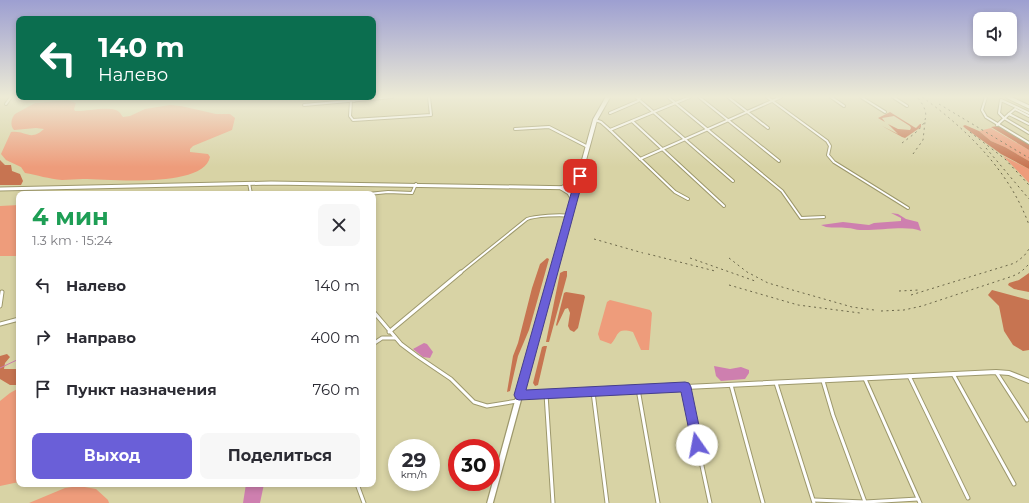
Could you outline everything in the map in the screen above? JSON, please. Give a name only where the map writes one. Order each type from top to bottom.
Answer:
[{"type":"highway","points":[[490,503],[596,120]]},
{"type":"main road","points":[[560,188],[571,183],[580,176]]},
{"type":"main road","points":[[0,189],[248,183],[416,184],[577,188]]},
{"type":"main road","points":[[560,188],[569,193],[573,201]]},
{"type":"main road","points":[[519,398],[546,394],[996,372],[1009,373],[1029,381]]},
{"type":"street","points":[[597,120],[610,130],[675,192],[688,199]]},
{"type":"street","points":[[664,120],[733,181]]},
{"type":"street","points":[[695,120],[782,191],[801,218],[824,217]]},
{"type":"street","points":[[640,159],[726,120]]},
{"type":"street","points":[[728,120],[779,161]]},
{"type":"street","points":[[758,120],[768,128]]},
{"type":"street","points":[[799,120],[827,141],[830,146],[828,155],[830,158],[908,208]]},
{"type":"street","points":[[990,120],[1028,142]]},
{"type":"street","points":[[998,125],[1002,120]]},
{"type":"street","points":[[1008,120],[1029,133]]},
{"type":"street","points":[[610,130],[632,121],[724,206]]},
{"type":"street","points":[[515,129],[549,127],[588,147]]},
{"type":"street","points":[[248,183],[250,191]]},
{"type":"street","points":[[376,193],[412,193],[416,184]]},
{"type":"street","points":[[389,332],[511,231],[530,218],[536,216],[558,217],[562,214],[569,216]]},
{"type":"street","points":[[0,306],[2,292]]},
{"type":"street","points":[[376,315],[389,332],[416,356],[438,369],[453,381],[471,399],[482,405],[501,404],[519,398]]},
{"type":"street","points":[[0,324],[16,320]]},
{"type":"street","points":[[376,342],[382,338],[396,338]]},
{"type":"street","points":[[996,372],[1027,420]]},
{"type":"street","points":[[953,374],[1014,484]]},
{"type":"street","points":[[909,376],[968,498]]},
{"type":"street","points":[[776,382],[814,502],[919,501],[865,378]]},
{"type":"street","points":[[823,380],[833,415],[865,502]]},
{"type":"street","points":[[731,385],[763,503]]},
{"type":"street","points":[[685,387],[710,503]]},
{"type":"street","points":[[638,389],[658,503]]},
{"type":"street","points":[[593,392],[607,503]]},
{"type":"street","points":[[546,394],[553,503]]},
{"type":"street","points":[[357,487],[364,503]]},
{"type":"shaded area","points":[[12,120],[234,120],[232,130],[193,146],[190,149],[190,152],[208,154],[210,157],[204,167],[191,174],[153,180],[65,180],[25,173],[21,167],[6,160],[1,154],[11,132],[35,135],[44,129],[36,128],[14,130]]},
{"type":"shaded area","points":[[901,120],[916,128],[921,124],[921,127],[905,138],[882,126],[898,134],[888,124],[898,129],[910,130],[910,126]]},
{"type":"shaded area","points":[[965,125],[979,131],[991,141],[1005,147],[1029,161],[1029,169],[1001,154],[965,128],[963,126]]},
{"type":"shaded area","points":[[998,126],[1029,144],[1029,150],[991,127]]},
{"type":"shaded area","points":[[991,128],[1029,150],[1029,161],[1005,147],[991,141],[979,131]]},
{"type":"shaded area","points":[[1003,156],[1029,169],[1029,183]]},
{"type":"shaded area","points":[[0,160],[5,165],[11,165],[12,171],[20,174],[23,181],[21,185],[0,185]]},
{"type":"shaded area","points":[[16,205],[16,256],[0,256],[0,206]]},
{"type":"shaded area","points":[[891,213],[898,214],[906,219],[918,222],[921,231],[908,228],[858,230],[826,227],[821,225],[843,222],[869,225],[874,223],[901,221],[901,218]]},
{"type":"shaded area","points":[[547,258],[549,259],[529,330],[518,356],[510,391],[507,392],[513,356],[518,343],[532,288],[540,264]]},
{"type":"shaded area","points":[[567,271],[567,276],[549,342],[546,342],[560,273]]},
{"type":"shaded area","points":[[1029,273],[1029,292],[1014,289],[1008,285],[1009,283],[1019,280]]},
{"type":"shaded area","points":[[992,290],[1029,300],[1029,350],[1023,351],[1013,345],[1004,331],[999,306],[988,295]]},
{"type":"shaded area","points":[[564,293],[584,295],[585,297],[578,328],[574,332],[570,330],[568,326],[570,313],[568,308],[565,309],[557,326],[556,325]]},
{"type":"shaded area","points":[[610,300],[650,310],[652,313],[649,350],[641,350],[633,332],[624,330],[619,333],[611,344],[600,340],[598,334],[607,302]]},
{"type":"shaded area","points":[[424,343],[427,344],[433,352],[430,358],[423,357],[413,349]]},
{"type":"shaded area","points":[[547,346],[538,385],[535,386],[533,383],[542,347]]},
{"type":"shaded area","points":[[7,354],[10,357],[5,363],[4,369],[16,369],[16,385],[10,385],[0,379],[0,356]]},
{"type":"shaded area","points":[[714,366],[730,369],[741,367],[749,370],[749,373],[745,379],[721,381],[716,376]]},
{"type":"shaded area","points":[[16,390],[16,483],[0,486],[0,401]]},
{"type":"shaded area","points":[[85,487],[96,489],[108,500],[109,503],[29,503],[65,488]]},
{"type":"shaded area","points":[[246,487],[263,487],[260,503],[243,503]]},
{"type":"waterway","points":[[0,368],[16,360]]},
{"type":"railway","points":[[902,143],[915,133],[925,120]]},
{"type":"railway","points":[[952,120],[971,138],[999,170],[1011,187],[1029,225]]},
{"type":"railway","points":[[966,120],[1029,158]]},
{"type":"railway","points":[[913,154],[923,140],[925,122]]},
{"type":"railway","points":[[970,132],[1005,159],[1029,185]]},
{"type":"railway","points":[[986,148],[1029,199]]},
{"type":"railway","points":[[594,239],[643,253]]},
{"type":"railway","points":[[911,295],[1015,263],[1024,256],[1029,249]]},
{"type":"railway","points":[[648,254],[715,271]]},
{"type":"railway","points":[[690,258],[755,281]]},
{"type":"railway","points":[[729,258],[747,272],[768,283],[852,307],[874,310]]},
{"type":"railway","points":[[881,311],[904,310],[922,306],[1013,276],[1021,272],[1029,264]]},
{"type":"railway","points":[[729,285],[798,305],[860,313]]},
{"type":"railway","points":[[899,291],[919,290]]},
{"type":"route","points":[[580,176],[519,395],[685,387],[697,445]]}]
